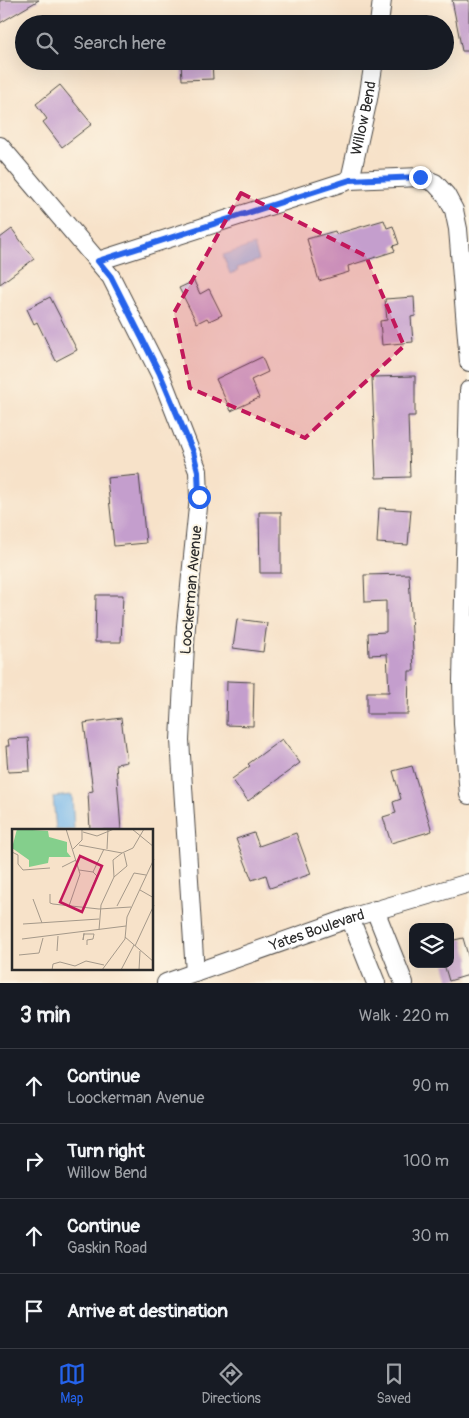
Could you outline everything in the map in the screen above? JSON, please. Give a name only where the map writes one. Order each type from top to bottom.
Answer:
[{"type":"street","points":[[380,15],[382,0]]},
{"type":"street","name":"Willow Bend","points":[[350,180],[373,70]]},
{"type":"street","name":"Loockerman Avenue","points":[[0,146],[111,277],[139,329],[193,452],[198,471],[199,497],[186,626],[180,740],[195,973]]},
{"type":"street","points":[[98,261],[350,180],[420,177],[435,183],[446,195],[454,210],[458,229],[469,362]]},
{"type":"street","points":[[469,390],[462,681],[463,724],[469,795]]},
{"type":"street","name":"Yates Boulevard","points":[[166,983],[350,918],[469,883]]},
{"type":"street","points":[[375,910],[404,983]]},
{"type":"street","points":[[350,918],[376,983]]},
{"type":"highlighted area","points":[[241,193],[366,256],[404,346],[305,438],[190,388],[174,313]]},
{"type":"water","points":[[254,245],[259,260],[237,268],[238,271],[230,274],[223,255]]},
{"type":"water","points":[[72,795],[74,829],[56,829],[53,797]]},
{"type":"building","points":[[0,0],[39,0],[0,23]]},
{"type":"building","points":[[452,0],[469,0],[469,51],[462,51]]},
{"type":"building","points":[[181,70],[212,70],[213,79],[182,80]]},
{"type":"building","points":[[60,85],[92,124],[62,147],[43,122],[47,119],[36,104]]},
{"type":"building","points":[[384,220],[387,228],[393,226],[399,244],[393,246],[395,251],[348,266],[349,272],[319,281],[307,239],[335,231],[336,234]]},
{"type":"building","points":[[12,229],[34,259],[0,284],[0,238]]},
{"type":"building","points":[[194,281],[200,294],[209,289],[222,315],[209,321],[207,318],[197,323],[179,288]]},
{"type":"building","points":[[50,297],[77,350],[56,361],[37,322],[34,324],[27,309]]},
{"type":"building","points":[[414,297],[415,316],[411,317],[413,342],[382,345],[380,321],[387,320],[385,299]]},
{"type":"building","points":[[262,357],[268,372],[251,380],[259,398],[231,411],[216,379]]},
{"type":"building","points":[[415,376],[415,416],[408,416],[410,477],[376,478],[372,377]]},
{"type":"building","points":[[139,475],[146,543],[114,546],[107,478]]},
{"type":"building","points":[[379,508],[411,510],[408,545],[377,543]]},
{"type":"building","points":[[259,512],[281,512],[281,573],[260,573]]},
{"type":"building","points":[[409,574],[414,671],[409,671],[408,714],[367,714],[367,692],[389,692],[387,654],[369,655],[368,633],[386,632],[386,601],[365,602],[364,575]]},
{"type":"building","points":[[96,595],[123,595],[121,642],[95,642]]},
{"type":"building","points":[[237,619],[267,623],[263,652],[233,648]]},
{"type":"building","points":[[227,681],[254,682],[253,726],[226,725]]},
{"type":"building","points":[[121,718],[127,762],[116,764],[121,829],[90,829],[88,792],[93,791],[84,723]]},
{"type":"building","points":[[28,738],[30,771],[8,772],[6,746],[9,746],[8,739]]},
{"type":"building","points":[[282,739],[300,763],[248,801],[232,779],[250,766],[248,764]]},
{"type":"building","points":[[412,766],[432,831],[391,843],[383,817],[396,813],[393,802],[401,799],[393,771]]},
{"type":"building","points":[[254,833],[259,846],[296,833],[311,874],[270,888],[266,875],[252,880],[236,839]]},
{"type":"building","points":[[463,938],[469,959],[469,975],[449,981],[445,968],[454,968],[454,940]]},
{"type":"route","points":[[199,497],[198,471],[193,452],[160,374],[139,329],[111,277],[98,261],[350,180],[420,177]]}]
